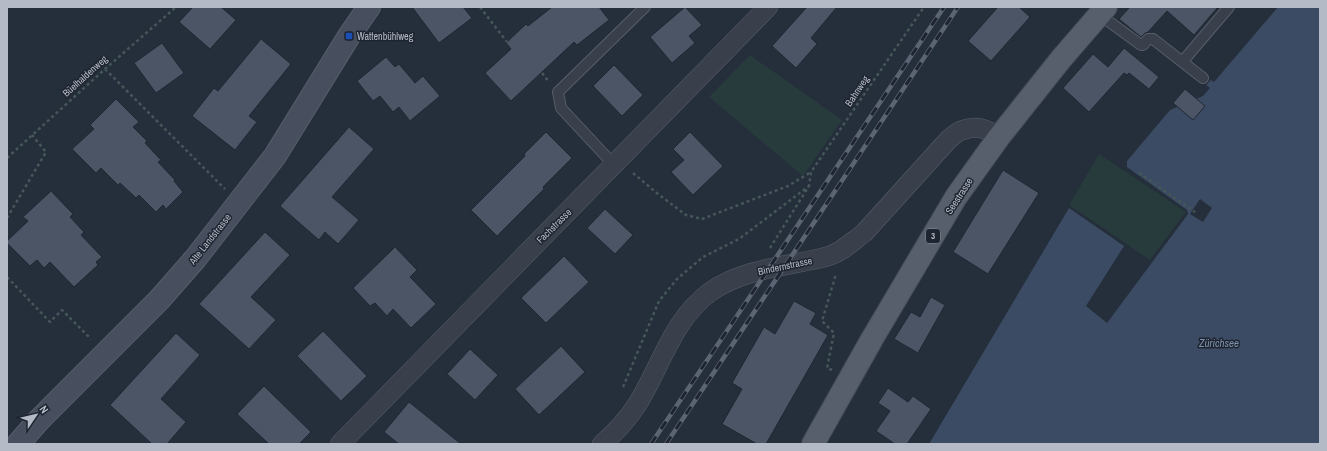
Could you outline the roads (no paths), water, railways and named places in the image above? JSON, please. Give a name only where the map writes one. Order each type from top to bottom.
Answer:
[{"type":"main road","name":"Alte Landstrasse","points":[[18,444],[40,419],[159,300],[195,259],[275,156],[349,36],[369,7]]},
{"type":"main road","name":"Seestrasse","points":[[813,444],[872,339],[956,197],[999,137],[1061,59],[1103,11]]},
{"type":"street","name":"Fachstrasse","points":[[340,444],[622,168],[768,7]]},
{"type":"street","name":"Bindernstrasse","points":[[602,444],[625,422],[638,403],[680,323],[709,292],[730,280],[756,271],[829,256],[850,244],[864,233],[949,139],[962,130],[979,128],[988,130],[999,137]]},
{"type":"lane","points":[[622,168],[561,108],[558,92],[646,7]]},
{"type":"lane","points":[[1183,61],[1229,7]]},
{"type":"lane","points":[[1103,11],[1140,45],[1143,45],[1148,39],[1153,39],[1203,78]]},
{"type":"water","name":"Zürichsee","points":[[1278,7],[1320,7],[1320,444],[929,444],[1069,208],[1124,246],[1086,306],[1107,323],[1188,214],[1187,210],[1127,167],[1127,161],[1170,110],[1203,96],[1210,88],[1206,85],[1211,80],[1214,82]]},
{"type":"railway","points":[[651,444],[944,7]]},
{"type":"railway","points":[[666,444],[958,7]]},
{"type":"place","name":"Wattenbühlweg","points":[[349,36]]}]
